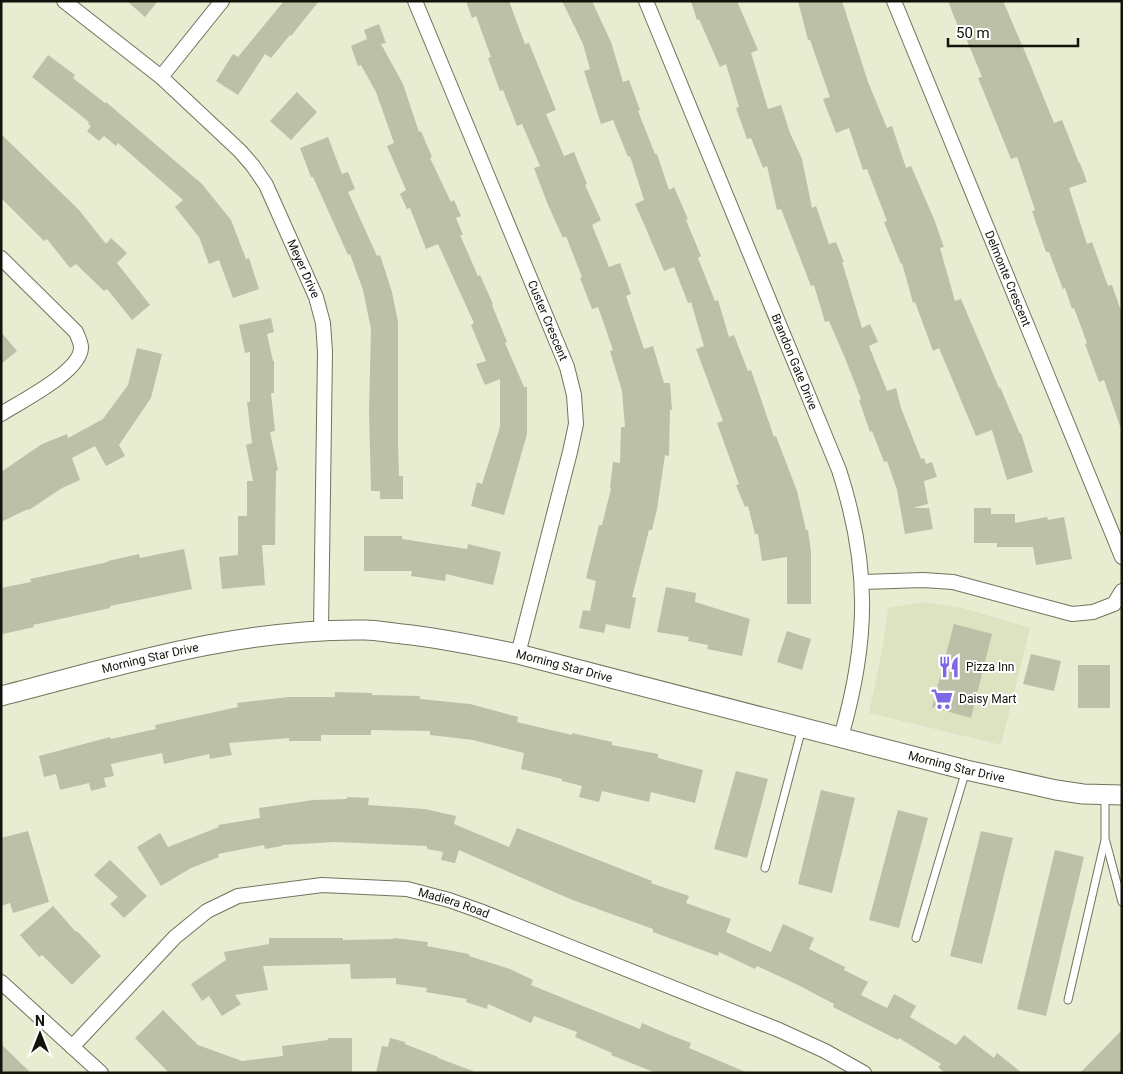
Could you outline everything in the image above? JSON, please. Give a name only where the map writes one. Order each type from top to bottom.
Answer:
[{"type":"street","name":"Meyer Drive","points":[[64,1],[161,77],[240,151],[253,166],[266,185],[316,297],[323,323],[325,352],[321,630]]},
{"type":"street","points":[[161,77],[222,1]]},
{"type":"street","name":"Custer Crescent","points":[[415,1],[567,367],[574,395],[576,424],[570,452],[518,654]]},
{"type":"street","name":"Brandon Gate Drive","points":[[646,1],[839,470],[854,520],[863,582],[862,631],[851,702],[841,737]]},
{"type":"street","name":"Delmonte Crescent","points":[[894,1],[1122,557]]},
{"type":"street","points":[[1,258],[76,332],[81,348],[76,364],[65,374],[1,414]]},
{"type":"street","points":[[863,582],[923,580],[953,582],[1072,614],[1093,612],[1114,604],[1122,592]]},
{"type":"street","name":"Morning Star Drive","points":[[1,696],[190,647],[257,636],[321,630],[367,630],[424,636],[518,654],[966,770],[1056,790],[1114,795]]},
{"type":"street","name":"Madiera Road","points":[[72,1047],[175,937],[207,912],[238,896],[322,885],[353,885],[407,889],[449,900],[480,911],[779,1030],[825,1051],[864,1073]]},
{"type":"street","points":[[1,982],[101,1073]]},
{"type":"lane","points":[[765,868],[802,728]]},
{"type":"lane","points":[[916,938],[966,770]]},
{"type":"lane","points":[[1068,1000],[1114,795]]},
{"type":"lane","points":[[1105,840],[1122,902]]},
{"type":"shaded area","points":[[924,602],[963,608],[1030,628],[1001,745],[869,713],[882,651],[888,608]]},
{"type":"building","points":[[127,1],[158,1],[145,17]]},
{"type":"building","points":[[284,1],[319,1],[271,58],[265,54],[238,95],[216,81],[233,54],[238,57]]},
{"type":"building","points":[[466,1],[509,1],[525,44],[529,43],[556,110],[546,114],[564,156],[574,152],[587,184],[585,185],[601,220],[592,225],[609,267],[620,263],[631,294],[626,296],[644,349],[653,346],[664,383],[670,383],[672,410],[670,410],[669,456],[665,455],[657,509],[652,530],[649,530],[632,597],[636,598],[630,629],[606,624],[604,633],[579,628],[583,610],[590,611],[596,581],[586,578],[599,525],[602,525],[611,489],[613,462],[620,463],[621,427],[625,427],[622,391],[610,351],[613,350],[598,307],[592,309],[566,236],[563,238],[548,205],[534,168],[540,166],[522,124],[517,126],[503,90],[500,91],[488,58],[491,57],[476,16],[472,18]]},
{"type":"building","points":[[562,1],[592,1],[611,42],[623,82],[629,80],[640,110],[638,111],[655,154],[657,154],[669,190],[674,187],[688,219],[686,220],[701,256],[698,258],[715,301],[718,300],[729,337],[734,335],[748,371],[751,370],[774,437],[776,436],[797,491],[806,530],[808,530],[811,552],[811,604],[787,604],[787,557],[762,561],[758,534],[755,534],[748,506],[745,507],[736,485],[739,484],[717,423],[723,421],[696,349],[704,346],[691,302],[688,303],[674,267],[664,271],[635,204],[644,200],[630,156],[628,157],[613,120],[601,124],[584,71],[590,69],[583,44]]},
{"type":"building","points":[[691,1],[737,1],[758,50],[751,53],[768,109],[781,105],[790,133],[802,159],[812,208],[816,206],[829,244],[836,242],[844,262],[842,262],[862,328],[870,324],[878,342],[869,346],[887,391],[896,388],[901,408],[921,459],[924,458],[926,464],[932,462],[937,477],[924,481],[928,504],[913,508],[929,508],[933,529],[905,534],[897,490],[887,461],[884,462],[872,431],[870,432],[859,400],[861,399],[845,358],[829,321],[825,322],[814,285],[811,286],[781,209],[777,210],[767,166],[763,168],[751,138],[747,139],[736,108],[739,107],[726,64],[720,67],[699,19],[697,20]]},
{"type":"building","points":[[798,1],[842,1],[868,82],[887,128],[892,126],[906,168],[911,166],[934,219],[944,247],[940,248],[955,301],[961,299],[999,388],[1021,433],[1033,472],[1007,480],[992,430],[976,436],[939,348],[933,351],[915,302],[913,303],[902,263],[884,222],[887,221],[867,169],[863,170],[849,128],[836,133],[823,99],[830,97],[810,40],[808,40]]},
{"type":"building","points":[[948,1],[1003,1],[1054,123],[1062,120],[1080,163],[1087,182],[1069,188],[1087,244],[1092,242],[1108,286],[1112,285],[1122,314],[1122,426],[1120,426],[1104,380],[1099,382],[1074,308],[1072,309],[1065,288],[1063,289],[1049,252],[1046,252],[1032,211],[1035,210],[1017,157],[1011,159],[978,78],[982,77],[961,26],[958,27]]},
{"type":"building","points":[[379,24],[386,43],[381,44],[403,84],[419,132],[421,131],[432,157],[430,158],[451,202],[454,200],[461,216],[456,218],[463,235],[460,235],[493,304],[507,342],[505,343],[524,387],[527,387],[527,434],[504,515],[471,506],[477,482],[482,484],[500,427],[500,379],[485,385],[476,364],[486,361],[471,325],[474,323],[438,244],[426,249],[410,208],[407,209],[400,194],[406,190],[387,146],[394,143],[376,92],[361,65],[358,66],[351,46],[367,39],[364,30]]},
{"type":"building","points":[[48,55],[75,75],[73,78],[106,102],[202,184],[231,220],[246,259],[249,258],[259,289],[233,298],[219,260],[209,264],[199,237],[175,207],[183,200],[118,143],[116,146],[104,136],[99,141],[87,131],[91,126],[88,124],[89,122],[32,77]]},
{"type":"building","points":[[297,92],[317,112],[291,140],[270,121]]},
{"type":"building","points":[[1,134],[79,210],[106,244],[111,238],[127,253],[117,263],[150,305],[132,320],[107,289],[104,291],[76,264],[70,268],[47,239],[44,241],[1,198]]},
{"type":"building","points":[[328,137],[342,174],[348,172],[355,189],[348,192],[377,256],[380,255],[392,292],[398,322],[398,442],[399,476],[403,476],[403,499],[380,499],[380,491],[371,491],[369,410],[371,329],[363,290],[350,254],[348,255],[313,177],[311,177],[300,148]]},
{"type":"building","points":[[271,318],[274,332],[267,334],[274,361],[274,393],[271,393],[275,431],[270,432],[278,470],[276,471],[275,545],[262,545],[265,585],[222,589],[219,557],[238,555],[238,516],[247,516],[247,481],[253,481],[246,445],[252,443],[247,402],[250,402],[250,352],[245,353],[239,325]]},
{"type":"building","points":[[1,332],[17,351],[1,364]]},
{"type":"building","points":[[137,348],[162,354],[151,398],[119,445],[125,456],[106,466],[95,446],[72,458],[80,480],[62,488],[29,510],[1,522],[1,472],[42,444],[67,434],[68,438],[103,419],[128,385]]},
{"type":"building","points":[[974,508],[991,508],[991,514],[1015,514],[1015,523],[1047,517],[1048,520],[1064,517],[1072,559],[1036,565],[1033,547],[997,547],[997,543],[974,543]]},
{"type":"building","points":[[364,536],[402,536],[402,539],[467,549],[468,544],[501,552],[493,585],[446,574],[445,581],[411,576],[412,571],[364,571]]},
{"type":"building","points":[[184,549],[192,589],[110,606],[110,608],[33,625],[34,627],[3,634],[1,625],[1,588],[31,582],[30,579],[139,554],[140,558]]},
{"type":"building","points":[[666,587],[696,593],[695,602],[750,619],[742,656],[707,649],[708,645],[688,641],[689,637],[657,632]]},
{"type":"building","points":[[954,624],[992,634],[971,718],[932,707]]},
{"type":"building","points":[[787,631],[811,639],[802,670],[777,662]]},
{"type":"building","points":[[1031,654],[1061,661],[1054,691],[1023,684]]},
{"type":"building","points":[[1078,665],[1110,665],[1110,708],[1078,708]]},
{"type":"building","points":[[335,692],[420,696],[420,699],[470,704],[518,717],[517,722],[612,742],[612,745],[658,754],[658,758],[703,770],[695,803],[651,792],[649,802],[602,791],[599,802],[579,797],[582,786],[521,769],[524,753],[473,740],[430,735],[430,731],[371,730],[371,735],[321,735],[321,741],[289,741],[289,738],[229,743],[232,755],[210,759],[209,754],[164,764],[162,753],[111,764],[114,776],[104,778],[106,787],[91,791],[89,783],[60,790],[56,774],[44,777],[39,756],[110,737],[111,739],[156,729],[155,725],[238,707],[237,703],[289,697],[335,697]]},
{"type":"building","points":[[736,771],[768,779],[747,858],[714,849]]},
{"type":"building","points":[[821,790],[855,798],[832,893],[798,884]]},
{"type":"building","points":[[347,797],[369,798],[368,805],[425,809],[456,816],[454,824],[509,847],[517,828],[652,881],[651,883],[689,896],[686,903],[731,919],[726,932],[771,952],[783,924],[814,938],[809,949],[845,967],[844,970],[868,982],[861,995],[887,1008],[894,994],[916,1006],[910,1017],[956,1045],[964,1035],[994,1058],[997,1053],[1022,1073],[945,1073],[938,1067],[941,1064],[899,1038],[898,1040],[833,1007],[834,1004],[798,985],[757,966],[755,969],[719,952],[718,956],[653,932],[653,929],[570,899],[459,850],[455,863],[441,860],[443,852],[427,849],[427,846],[335,842],[282,845],[265,849],[264,845],[218,854],[219,857],[191,868],[161,886],[137,847],[160,833],[168,847],[219,827],[218,825],[260,818],[259,808],[313,800],[347,799]]},
{"type":"building","points":[[898,810],[928,818],[899,928],[869,920]]},
{"type":"building","points":[[28,831],[49,902],[13,913],[10,903],[1,906],[1,838]]},
{"type":"building","points":[[981,831],[1013,838],[982,964],[950,956]]},
{"type":"building","points":[[1055,850],[1084,857],[1046,1016],[1017,1009]]},
{"type":"building","points":[[110,860],[147,896],[124,918],[110,904],[118,897],[94,875]]},
{"type":"building","points":[[53,906],[101,956],[72,985],[42,955],[39,957],[20,935]]},
{"type":"building","points":[[269,938],[343,938],[343,940],[394,938],[428,942],[427,946],[469,954],[469,956],[510,969],[533,980],[531,985],[640,1029],[642,1023],[691,1043],[689,1048],[748,1073],[656,1073],[611,1055],[612,1053],[575,1037],[577,1032],[534,1016],[531,1023],[488,1004],[487,1009],[466,1002],[467,999],[426,992],[427,988],[396,984],[396,978],[351,979],[350,964],[263,966],[268,990],[235,995],[241,1004],[222,1016],[209,996],[202,1001],[191,984],[226,960],[224,952],[269,944]]},
{"type":"building","points":[[163,1010],[198,1045],[242,1061],[283,1056],[282,1046],[328,1040],[328,1038],[352,1038],[352,1073],[169,1073],[135,1038]]},
{"type":"building","points":[[1122,1030],[1122,1073],[1080,1073]]},
{"type":"building","points":[[390,1038],[405,1042],[405,1044],[473,1071],[473,1073],[376,1073],[382,1046],[388,1047]]},
{"type":"building","points":[[1,1044],[31,1073],[1,1073]]},
{"type":"place","name":"Pizza Inn","points":[[949,667]]},
{"type":"place","name":"Daisy Mart","points":[[942,699]]}]
